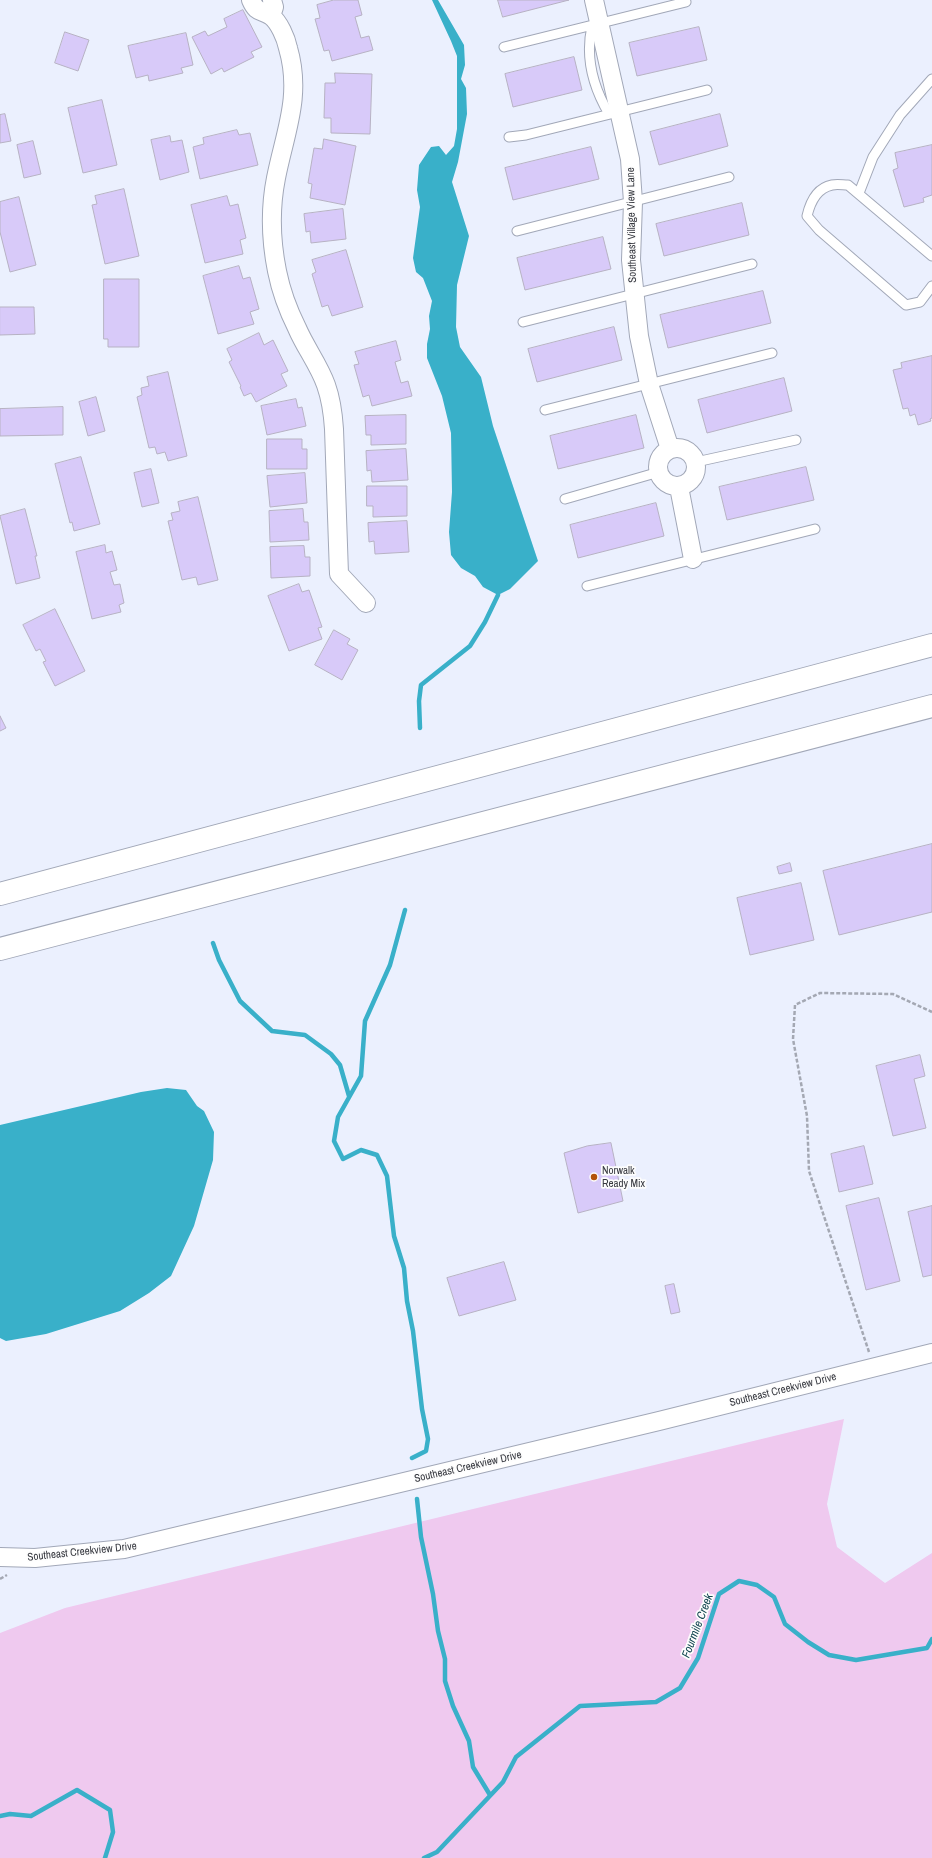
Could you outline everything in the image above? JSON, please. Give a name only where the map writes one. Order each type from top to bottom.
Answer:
[{"type":"highway","points":[[0,894],[932,644]]},
{"type":"highway","points":[[0,949],[932,706]]},
{"type":"street","points":[[251,0],[254,8],[271,8],[288,47],[294,77],[294,102],[276,180],[272,211],[273,242],[277,271],[288,306],[297,329],[326,384],[332,406],[339,574],[366,603]]},
{"type":"street","name":"Southeast Village View Lane","points":[[594,0],[596,25],[615,113],[630,159],[632,202],[631,260],[639,336],[649,384],[670,449]]},
{"type":"street","points":[[680,448],[686,450],[692,454],[696,462],[697,469],[693,478],[689,483],[679,487],[665,482],[658,472],[659,460],[664,452],[670,449],[680,448]]},
{"type":"street","points":[[679,487],[693,559]]},
{"type":"street","name":"Southeast Creekview Drive","points":[[0,1557],[35,1558],[124,1550],[652,1423],[932,1353]]},
{"type":"lane","points":[[504,47],[686,2]]},
{"type":"lane","points":[[859,193],[877,151],[900,115],[932,79]]},
{"type":"lane","points":[[509,136],[526,136],[707,90]]},
{"type":"lane","points":[[517,231],[729,177]]},
{"type":"lane","points":[[932,256],[848,185],[832,185],[818,192],[809,207],[807,216],[818,230],[906,305],[920,302],[932,286]]},
{"type":"lane","points":[[523,322],[752,264]]},
{"type":"lane","points":[[545,410],[772,353]]},
{"type":"lane","points":[[696,462],[796,440]]},
{"type":"lane","points":[[564,499],[658,472]]},
{"type":"lane","points":[[587,586],[815,529]]},
{"type":"path","points":[[874,1367],[809,1171],[807,1116],[793,1039],[795,1005],[820,993],[892,994],[932,1012]]},
{"type":"shaded area","points":[[844,1419],[827,1504],[837,1547],[885,1583],[932,1553],[932,1858],[0,1858],[0,1633],[65,1608]]},
{"type":"water","points":[[432,0],[438,0],[464,45],[465,65],[461,79],[466,88],[467,114],[458,162],[452,182],[469,236],[457,285],[456,327],[460,347],[481,377],[493,426],[538,561],[510,589],[498,595],[483,587],[475,576],[461,568],[451,555],[449,532],[452,492],[451,433],[442,396],[427,358],[427,344],[430,329],[429,316],[432,301],[423,278],[416,272],[413,258],[420,207],[417,190],[419,165],[431,147],[439,146],[446,155],[454,146],[457,129],[457,56]]},
{"type":"water","points":[[167,1088],[186,1090],[197,1106],[204,1111],[214,1132],[213,1160],[194,1226],[171,1276],[149,1293],[120,1311],[46,1334],[6,1341],[0,1338],[0,1125],[141,1092]]},
{"type":"building","points":[[334,0],[358,0],[362,15],[355,17],[361,38],[369,36],[373,50],[332,61],[329,50],[324,51],[315,19],[320,18],[317,5]]},
{"type":"building","points":[[498,0],[569,0],[503,17]]},
{"type":"building","points":[[243,10],[262,47],[251,52],[254,57],[224,72],[222,68],[211,74],[192,37],[205,31],[208,36],[227,27],[224,19]]},
{"type":"building","points":[[699,27],[707,60],[637,76],[629,43]]},
{"type":"building","points":[[65,32],[89,40],[78,71],[55,63]]},
{"type":"building","points":[[186,33],[193,65],[181,68],[183,73],[149,81],[148,75],[136,78],[128,46]]},
{"type":"building","points":[[574,57],[582,90],[513,107],[505,74]]},
{"type":"building","points":[[335,73],[372,74],[370,134],[331,133],[331,118],[324,118],[325,83],[335,83]]},
{"type":"building","points":[[102,100],[117,165],[83,173],[68,108]]},
{"type":"building","points":[[5,114],[11,141],[0,143],[0,115]]},
{"type":"building","points":[[720,114],[728,146],[659,165],[650,132]]},
{"type":"building","points":[[237,130],[239,135],[250,133],[258,165],[200,179],[193,147],[204,144],[203,138]]},
{"type":"building","points":[[170,136],[171,142],[182,140],[189,172],[160,180],[151,140]]},
{"type":"building","points":[[324,139],[356,146],[345,205],[310,198],[312,184],[308,183],[314,148],[322,149]]},
{"type":"building","points":[[33,141],[41,174],[24,178],[17,145]]},
{"type":"building","points":[[932,145],[932,195],[923,198],[924,202],[904,207],[893,170],[898,168],[895,153]]},
{"type":"building","points":[[591,147],[599,179],[513,200],[505,168]]},
{"type":"building","points":[[124,189],[139,256],[105,264],[92,205],[97,204],[95,196]]},
{"type":"building","points":[[227,196],[230,206],[238,204],[246,238],[240,240],[243,254],[205,263],[191,205]]},
{"type":"building","points":[[19,197],[36,265],[10,272],[0,232],[0,202]]},
{"type":"building","points":[[742,203],[749,235],[664,256],[656,224]]},
{"type":"building","points":[[343,209],[346,239],[311,243],[310,231],[306,232],[304,214]]},
{"type":"building","points":[[603,237],[611,269],[525,290],[517,258]]},
{"type":"building","points":[[346,250],[363,307],[332,316],[328,305],[322,307],[312,274],[316,272],[312,260]]},
{"type":"building","points":[[239,266],[243,279],[250,277],[259,309],[250,312],[254,324],[218,334],[203,276]]},
{"type":"building","points":[[104,279],[139,279],[139,347],[108,347],[108,339],[104,339]]},
{"type":"building","points":[[763,291],[771,323],[668,348],[660,315]]},
{"type":"building","points":[[0,307],[34,307],[35,334],[0,335]]},
{"type":"building","points":[[614,327],[622,360],[537,382],[528,349]]},
{"type":"building","points":[[259,333],[264,345],[273,340],[288,371],[281,374],[287,386],[256,402],[251,393],[244,396],[240,387],[241,386],[229,362],[232,360],[227,349]]},
{"type":"building","points":[[396,341],[401,360],[395,362],[401,383],[408,381],[412,396],[372,406],[369,395],[363,397],[354,365],[359,364],[355,352]]},
{"type":"building","points":[[932,356],[932,418],[930,419],[931,421],[918,425],[915,414],[910,416],[908,408],[903,409],[893,370],[902,368],[901,363]]},
{"type":"building","points":[[168,372],[187,456],[168,461],[165,452],[157,454],[155,447],[149,448],[137,397],[142,395],[141,388],[149,386],[147,377]]},
{"type":"building","points":[[784,378],[792,411],[707,433],[698,400]]},
{"type":"building","points":[[96,397],[105,431],[88,436],[79,402]]},
{"type":"building","points":[[296,399],[298,408],[302,407],[306,426],[267,435],[261,406]]},
{"type":"building","points":[[63,407],[63,435],[0,436],[0,409]]},
{"type":"building","points":[[406,415],[406,444],[371,445],[371,435],[366,435],[365,416]]},
{"type":"building","points":[[636,415],[644,448],[558,469],[550,436]]},
{"type":"building","points":[[267,439],[302,439],[302,449],[307,449],[307,469],[267,469]]},
{"type":"building","points":[[406,449],[408,480],[372,482],[371,470],[367,471],[366,451]]},
{"type":"building","points":[[81,457],[100,524],[74,531],[72,522],[70,523],[55,464]]},
{"type":"building","points":[[806,467],[814,500],[727,520],[719,487]]},
{"type":"building","points":[[151,469],[159,503],[142,507],[134,473]]},
{"type":"building","points":[[305,473],[307,503],[270,507],[267,476]]},
{"type":"building","points":[[367,486],[407,486],[407,516],[373,517],[373,506],[367,506]]},
{"type":"building","points":[[198,497],[218,580],[198,585],[196,577],[182,580],[168,521],[173,520],[171,513],[180,511],[178,502]]},
{"type":"building","points":[[656,503],[664,536],[578,558],[570,525]]},
{"type":"building","points":[[25,509],[37,556],[35,556],[40,578],[16,584],[0,516]]},
{"type":"building","points":[[303,509],[304,522],[308,522],[309,540],[270,542],[269,511]]},
{"type":"building","points":[[407,521],[409,552],[375,554],[374,541],[369,542],[368,523]]},
{"type":"building","points":[[105,545],[106,553],[112,551],[117,570],[110,572],[114,585],[120,584],[124,603],[119,605],[121,612],[92,619],[76,552]]},
{"type":"building","points":[[304,546],[305,557],[310,557],[310,576],[271,578],[270,547]]},
{"type":"building","points":[[299,584],[302,592],[309,590],[322,627],[318,628],[322,639],[289,651],[268,596]]},
{"type":"building","points":[[55,609],[85,671],[55,686],[43,662],[46,661],[40,649],[36,651],[23,625]]},
{"type":"building","points":[[334,630],[350,639],[347,644],[358,650],[342,680],[315,665]]},
{"type":"building","points":[[0,716],[6,728],[0,731]]},
{"type":"building","points":[[932,844],[932,912],[839,935],[823,871]]},
{"type":"building","points":[[790,863],[792,871],[779,874],[777,867]]},
{"type":"building","points":[[801,883],[814,940],[750,955],[737,898]]},
{"type":"building","points":[[920,1055],[925,1076],[914,1079],[926,1128],[893,1136],[876,1066]]},
{"type":"building","name":"Norwalk Ready Mix","points":[[611,1143],[623,1201],[578,1213],[564,1153],[587,1146]]},
{"type":"building","points":[[864,1146],[873,1184],[839,1192],[831,1154]]},
{"type":"building","points":[[879,1198],[900,1281],[866,1290],[846,1206]]},
{"type":"building","points":[[932,1206],[932,1275],[923,1277],[908,1212]]},
{"type":"building","points":[[504,1262],[516,1300],[459,1316],[447,1278]]},
{"type":"building","points":[[674,1284],[680,1312],[671,1314],[665,1286]]},
{"type":"waterway","points":[[420,728],[419,701],[421,685],[470,646],[485,622],[498,595]]},
{"type":"waterway","points":[[405,910],[390,965],[365,1021],[361,1076],[338,1117],[334,1141],[343,1159],[361,1150],[377,1155],[387,1176],[394,1236],[404,1268],[407,1301],[413,1331],[422,1409],[428,1439],[426,1451],[412,1458]]},
{"type":"waterway","points":[[213,943],[219,960],[240,1001],[272,1031],[305,1035],[331,1054],[340,1065],[349,1096]]},
{"type":"waterway","points":[[417,1499],[421,1537],[433,1594],[438,1631],[445,1659],[445,1681],[453,1706],[469,1741],[473,1767],[490,1795]]},
{"type":"waterway","name":"Fourmile Creek","points":[[424,1858],[437,1852],[503,1782],[516,1757],[580,1706],[656,1702],[680,1688],[698,1658],[719,1594],[739,1581],[757,1585],[774,1597],[785,1624],[808,1642],[829,1655],[856,1660],[927,1648],[932,1639]]},
{"type":"waterway","name":"Fourmile Creek","points":[[0,1816],[10,1814],[31,1816],[77,1790],[110,1810],[113,1832],[105,1858]]},
{"type":"place","name":"Norwalk Ready Mix","points":[[594,1177]]}]
